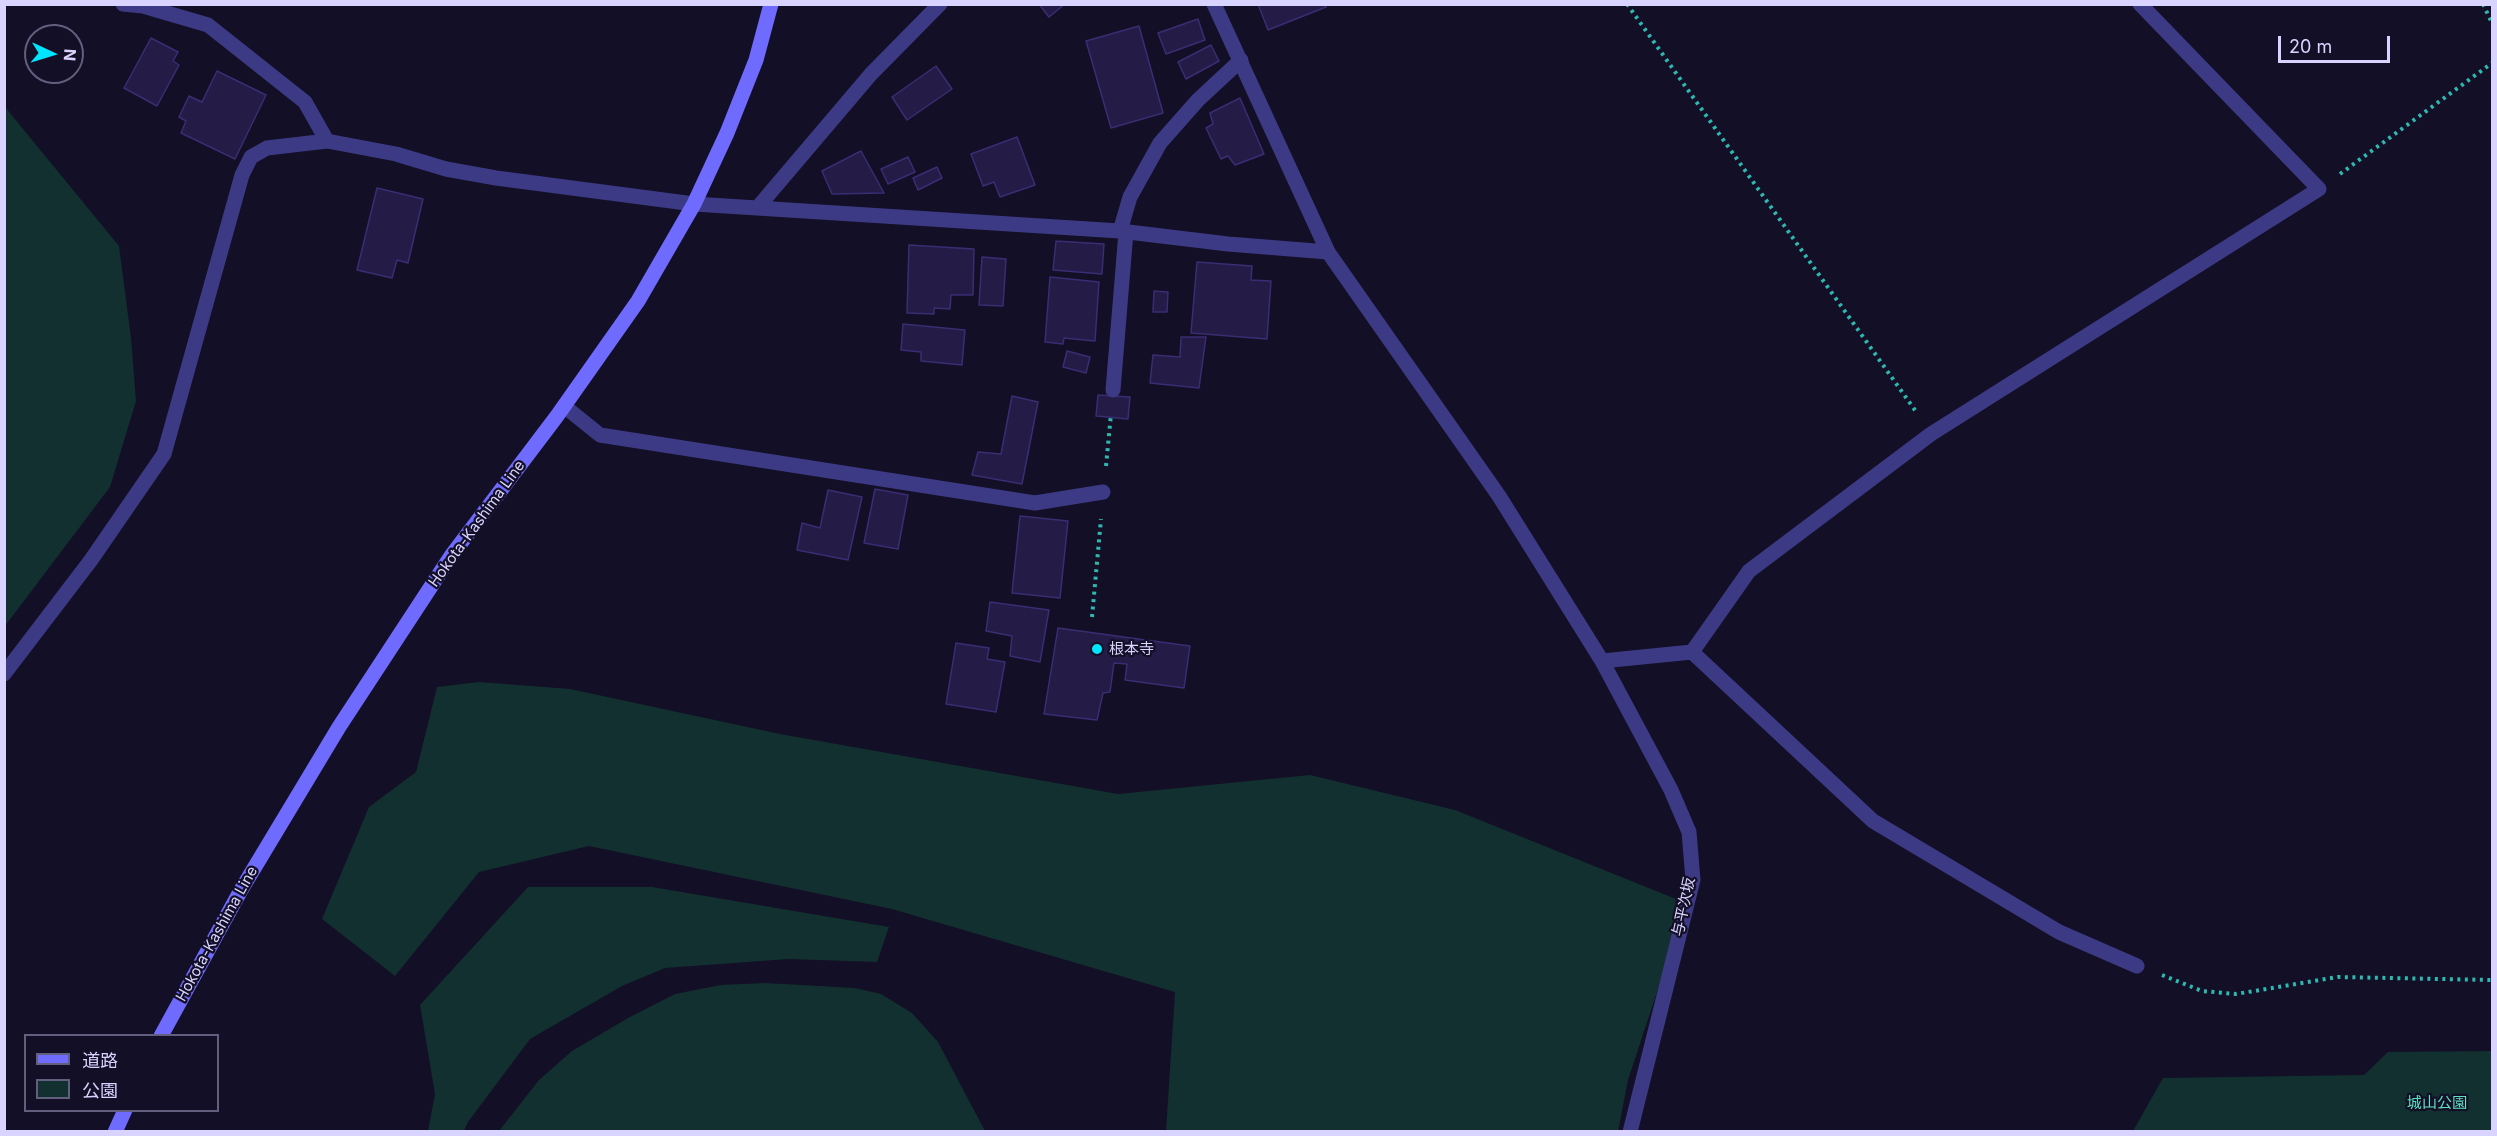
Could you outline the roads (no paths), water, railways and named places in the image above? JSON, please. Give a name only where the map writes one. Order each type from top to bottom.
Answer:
[{"type":"main road","name":"Hokota-Kashima Line","points":[[162,1034],[241,890],[339,727],[451,556],[564,406],[638,301],[694,204],[727,133],[756,60],[771,4]]},
{"type":"main road","points":[[115,1131],[124,1112]]},
{"type":"street","points":[[123,4],[143,6],[207,25],[305,102],[327,141]]},
{"type":"street","points":[[758,207],[871,74],[940,4]]},
{"type":"street","name":"与平次坂","points":[[1214,4],[1328,252],[1499,496],[1602,661],[1671,790],[1689,832],[1693,880],[1630,1131]]},
{"type":"street","points":[[1692,652],[1749,571],[1931,434],[2319,189],[2140,4]]},
{"type":"street","points":[[1113,390],[1123,232],[1130,197],[1160,143],[1198,100],[1241,60]]},
{"type":"street","points":[[4,674],[91,560],[164,454],[242,175],[251,157],[267,148],[327,141],[396,154],[446,169],[496,178],[694,204],[1123,232],[1328,252]]},
{"type":"street","points":[[564,406],[600,435],[1035,503],[1103,492]]},
{"type":"street","points":[[1602,661],[1692,652],[1873,821],[2059,932],[2137,966]]},
{"type":"place","name":"根本寺","points":[[1097,649]]},
{"type":"park label","name":"城山公園","points":[[2437,1103]]}]
